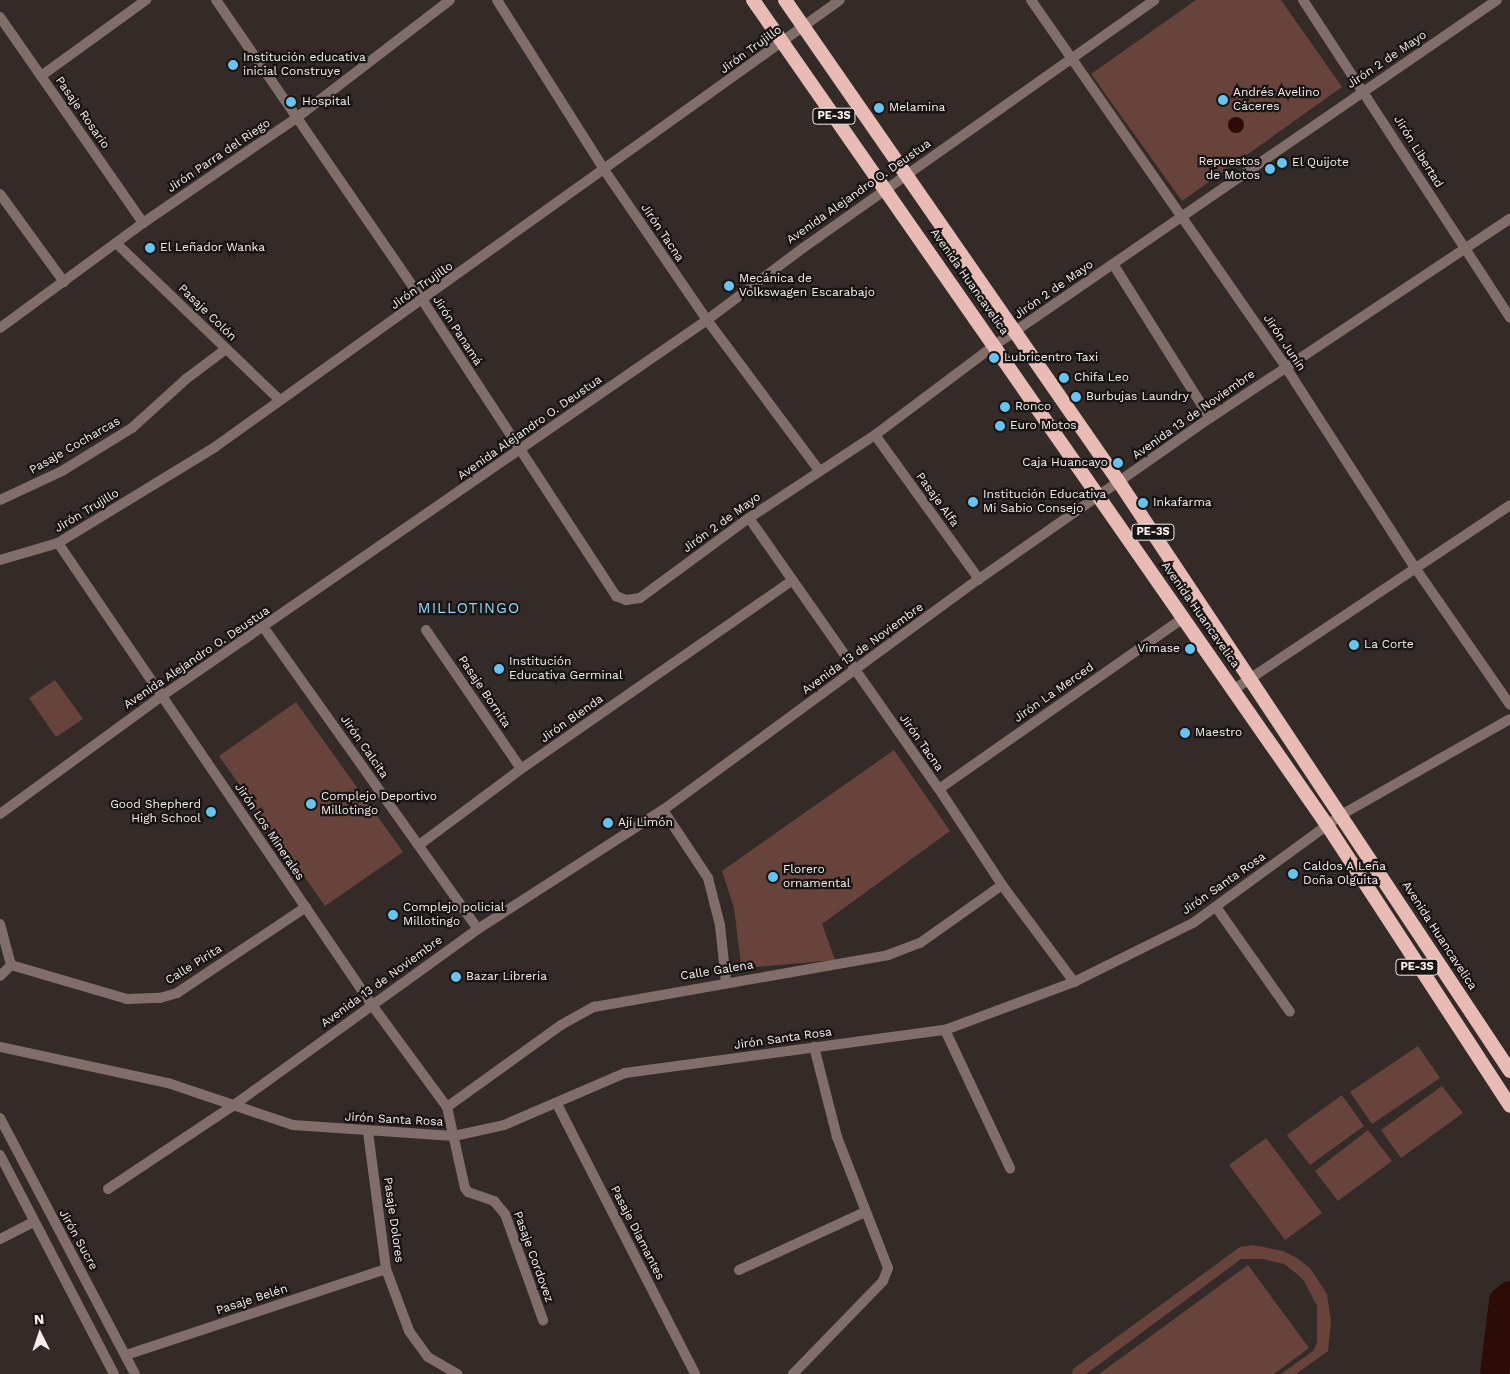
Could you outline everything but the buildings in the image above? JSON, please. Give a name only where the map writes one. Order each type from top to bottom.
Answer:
[{"type":"highway","name":"Avenida Huancavelica","points":[[753,0],[995,345],[1327,826],[1510,1106]]},
{"type":"highway","name":"Avenida Huancavelica","points":[[785,0],[1119,482],[1510,1072]]},
{"type":"street","points":[[41,76],[146,0]]},
{"type":"street","name":"Jirón Panamá","points":[[216,0],[295,119],[423,301],[616,596],[626,600]]},
{"type":"street","name":"Jirón Parra del Riego","points":[[0,328],[116,243],[295,119],[450,0]]},
{"type":"street","name":"Jirón Tacna","points":[[497,0],[604,170],[707,320],[819,470]]},
{"type":"street","name":"Jirón Trujillo","points":[[0,560],[58,543],[215,447],[423,301],[840,0]]},
{"type":"street","name":"Jirón Junín","points":[[1031,0],[1285,366],[1416,569],[1510,706]]},
{"type":"street","name":"Avenida Alejandro O. Deustua","points":[[0,814],[162,696],[264,628],[707,320],[885,189],[1154,0]]},
{"type":"street","name":"Jirón Libertad","points":[[1303,0],[1365,91],[1465,251],[1510,317]]},
{"type":"street","name":"Jirón 2 de Mayo","points":[[626,600],[640,598],[819,470],[875,435],[995,345],[1497,0]]},
{"type":"street","name":"Pasaje Rosario","points":[[0,17],[4,30],[41,76],[143,224]]},
{"type":"street","points":[[0,194],[64,282]]},
{"type":"street","name":"Avenida 13 de Noviembre","points":[[108,1189],[234,1105],[478,929],[663,810],[979,579],[1285,366],[1465,251],[1510,219]]},
{"type":"street","name":"Pasaje Colón","points":[[116,243],[280,400]]},
{"type":"street","points":[[1113,264],[1210,418]]},
{"type":"street","name":"Pasaje Cocharcas","points":[[0,500],[62,471],[132,428],[186,379],[226,349]]},
{"type":"street","name":"Pasaje Alfa","points":[[875,435],[979,579]]},
{"type":"street","points":[[1233,690],[1323,627],[1416,569],[1510,504]]},
{"type":"street","name":"Jirón Tacna","points":[[750,518],[791,581],[939,789],[1002,886],[1074,982]]},
{"type":"street","name":"Jirón Los Minerales","points":[[58,543],[372,1005],[448,1106],[454,1136]]},
{"type":"street","name":"Jirón Blenda","points":[[419,845],[521,769],[791,581]]},
{"type":"street","name":"Jirón La Merced","points":[[939,789],[1184,618]]},
{"type":"street","name":"Jirón Calcita","points":[[264,628],[478,929]]},
{"type":"street","name":"Pasaje Bornita","points":[[426,630],[521,769]]},
{"type":"street","name":"Jirón Santa Rosa","points":[[0,1047],[168,1083],[293,1125],[368,1132],[454,1136],[504,1125],[557,1104],[625,1073],[945,1030],[1074,982],[1194,923],[1341,815],[1510,720]]},
{"type":"street","points":[[663,810],[708,878],[720,924],[726,982]]},
{"type":"street","name":"Calle Galena","points":[[448,1106],[561,1025],[594,1007],[908,949],[1002,886]]},
{"type":"street","name":"Calle Pirita","points":[[11,965],[127,999],[160,998],[177,993],[306,907]]},
{"type":"street","points":[[1216,907],[1290,1012]]},
{"type":"street","points":[[0,924],[11,965],[0,976]]},
{"type":"street","points":[[945,1030],[1010,1168]]},
{"type":"street","points":[[793,1374],[887,1274],[887,1261],[865,1212],[837,1138],[814,1047]]},
{"type":"street","name":"Pasaje Diamantes","points":[[557,1104],[695,1374]]},
{"type":"street","name":"Jirón Sucre","points":[[0,1118],[136,1374]]},
{"type":"street","name":"Pasaje Dolores","points":[[368,1132],[386,1269],[409,1331],[418,1345],[428,1357],[457,1374]]},
{"type":"street","name":"Pasaje Cordovez","points":[[454,1136],[465,1188],[468,1192],[494,1202],[505,1214],[543,1320]]},
{"type":"street","points":[[0,1155],[114,1374]]},
{"type":"street","points":[[739,1270],[865,1212]]},
{"type":"street","points":[[0,1239],[34,1222]]},
{"type":"street","name":"Pasaje Belén","points":[[126,1355],[386,1269]]},
{"type":"shaded area","points":[[1196,0],[1281,0],[1342,87],[1182,201],[1091,74]]},
{"type":"shaded area","points":[[1233,117],[1239,117],[1244,122],[1242,131],[1233,133],[1228,128],[1228,122]]},
{"type":"shaded area","points":[[55,680],[83,719],[56,737],[29,698]]},
{"type":"shaded area","name":"Complejo Deportivo Millotingo","points":[[296,702],[403,852],[325,906],[219,756]]},
{"type":"shaded area","points":[[894,750],[950,831],[822,924],[835,960],[745,968],[741,964],[734,908],[722,871]]},
{"type":"shaded area","points":[[1418,1046],[1440,1078],[1372,1124],[1350,1092]]},
{"type":"shaded area","points":[[1442,1086],[1463,1113],[1401,1158],[1381,1130]]},
{"type":"shaded area","points":[[1342,1095],[1364,1126],[1310,1165],[1287,1135]]},
{"type":"shaded area","points":[[1368,1130],[1392,1161],[1338,1201],[1315,1171]]},
{"type":"shaded area","points":[[1266,1138],[1322,1213],[1285,1240],[1229,1165]]},
{"type":"shaded area","points":[[1253,1245],[1283,1251],[1297,1258],[1310,1268],[1327,1294],[1331,1322],[1328,1351],[1296,1374],[1281,1374],[1313,1351],[1317,1343],[1317,1306],[1304,1281],[1284,1264],[1263,1259],[1241,1259],[1086,1374],[1072,1374],[1073,1369],[1240,1247]]},
{"type":"shaded area","points":[[1248,1265],[1309,1348],[1274,1374],[1099,1374]]},
{"type":"waterway","points":[[1494,1374],[1503,1301],[1510,1295]]},
{"type":"place","name":"Institución educativa inicial Construye","points":[[233,65]]},
{"type":"place","name":"Andrés Avelino Cáceres","points":[[1223,100]]},
{"type":"place","name":"Hospital","points":[[291,102]]},
{"type":"place","name":"Melamina","points":[[879,108]]},
{"type":"place","name":"El Quijote","points":[[1282,163]]},
{"type":"place","name":"Repuestos de Motos","points":[[1270,169]]},
{"type":"place","name":"El Leñador Wanka","points":[[150,248]]},
{"type":"place","name":"Mecánica de Volkswagen Escarabajo","points":[[729,286]]},
{"type":"place","name":"Lubricentro Taxi","points":[[994,358]]},
{"type":"place","name":"Chifa Leo","points":[[1064,378]]},
{"type":"place","name":"Burbujas Laundry","points":[[1076,397]]},
{"type":"place","name":"Ronco","points":[[1005,407]]},
{"type":"place","name":"Euro Motos","points":[[1000,426]]},
{"type":"place","name":"Caja Huancayo","points":[[1118,463]]},
{"type":"place","name":"Institución Educativa Mi Sabio Consejo","points":[[973,502]]},
{"type":"place","name":"Inkafarma","points":[[1143,503]]},
{"type":"place","name":"La Corte","points":[[1354,645]]},
{"type":"place","name":"Vimase","points":[[1190,649]]},
{"type":"place","name":"Institución Educativa Germinal","points":[[499,669]]},
{"type":"place","name":"Maestro","points":[[1185,733]]},
{"type":"place","name":"Complejo Deportivo Millotingo","points":[[311,804]]},
{"type":"place","name":"Good Shepherd High School","points":[[211,812]]},
{"type":"place","name":"Ají Limón","points":[[608,823]]},
{"type":"place","name":"Caldos A Leña Doña Olguita","points":[[1293,874]]},
{"type":"place","name":"Florero ornamental","points":[[773,877]]},
{"type":"place","name":"Complejo policial Millotingo","points":[[393,915]]},
{"type":"place","name":"Bazar Libreria","points":[[456,977]]},
{"type":"district","name":"MILLOTINGO","points":[[469,609]]}]
